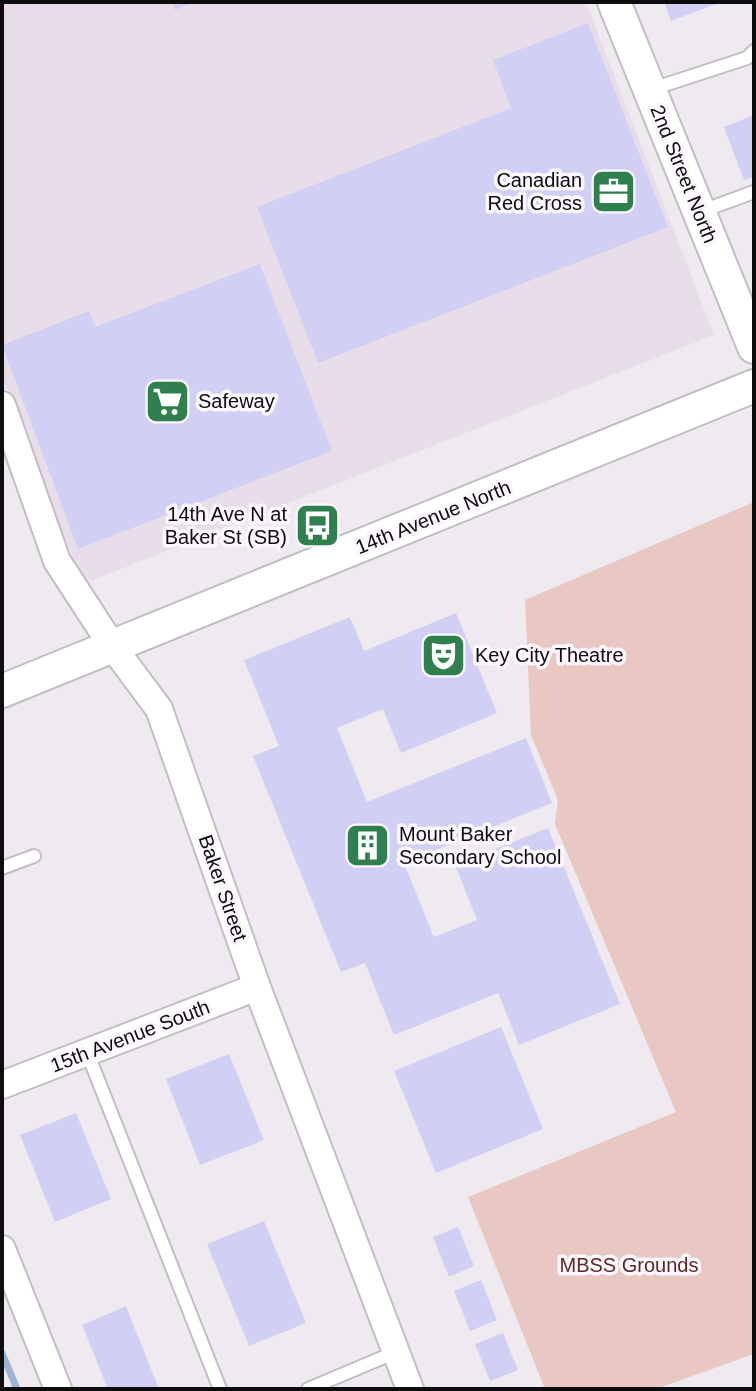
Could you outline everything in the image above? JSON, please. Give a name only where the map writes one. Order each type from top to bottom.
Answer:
[{"type":"street","name":"2nd Street North","points":[[614,2],[754,347]]},
{"type":"street","name":"14th Avenue North","points":[[2,691],[754,386]]},
{"type":"street","name":"Baker Street","points":[[2,405],[57,561],[113,647],[159,709],[257,987],[410,1389]]},
{"type":"street","name":"15th Avenue South","points":[[2,1085],[257,987]]},
{"type":"street","points":[[2,1249],[9,1285],[58,1389]]},
{"type":"lane","points":[[649,90],[747,58],[754,51]]},
{"type":"lane","points":[[699,212],[754,192]]},
{"type":"lane","points":[[2,868],[34,856]]},
{"type":"lane","points":[[87,1052],[220,1389]]},
{"type":"lane","points":[[308,1389],[396,1352]]},
{"type":"shaded area","points":[[2,2],[586,2],[714,335],[83,584],[2,378]]},
{"type":"green space","name":"MBSS Grounds","points":[[754,502],[754,1354],[656,1389],[545,1389],[468,1197],[676,1112],[555,824],[558,800],[531,735],[525,600]]},
{"type":"building","points":[[172,2],[194,2],[175,10]]},
{"type":"building","points":[[664,2],[721,2],[671,21]]},
{"type":"building","points":[[588,23],[668,227],[318,363],[257,207],[511,108],[493,60]]},
{"type":"building","points":[[754,115],[754,177],[744,180],[724,127]]},
{"type":"building","name":"Safeway","points":[[260,264],[332,451],[78,549],[2,345],[89,311],[95,327]]},
{"type":"building","name":"Mount Baker Secondary School","points":[[456,613],[497,713],[401,753],[383,709],[337,728],[367,802],[526,738],[552,803],[404,863],[434,937],[477,920],[455,865],[548,828],[620,1004],[519,1045],[498,993],[394,1035],[365,963],[341,972],[253,756],[279,746],[244,660],[350,617],[364,651]]},
{"type":"building","points":[[501,1027],[543,1129],[436,1173],[394,1071]]},
{"type":"building","points":[[229,1054],[264,1140],[200,1165],[166,1079]]},
{"type":"building","points":[[76,1113],[111,1199],[55,1222],[20,1135]]},
{"type":"building","points":[[264,1221],[306,1323],[249,1346],[207,1244]]},
{"type":"building","points":[[458,1227],[474,1266],[449,1277],[433,1237]]},
{"type":"building","points":[[481,1280],[497,1320],[470,1331],[454,1291]]},
{"type":"building","points":[[126,1306],[159,1389],[108,1389],[82,1325]]},
{"type":"building","points":[[503,1333],[518,1370],[490,1381],[475,1344]]},
{"type":"waterway","points":[[2,1353],[17,1389]]},
{"type":"place","name":"Canadian Red Cross","points":[[613,192]]},
{"type":"place","name":"Safeway","points":[[167,401]]},
{"type":"place","name":"14th Ave N at Baker St (SB)","points":[[318,526]]},
{"type":"place","name":"Key City Theatre","points":[[444,655]]},
{"type":"place","name":"Mount Baker Secondary School","points":[[368,845]]}]
